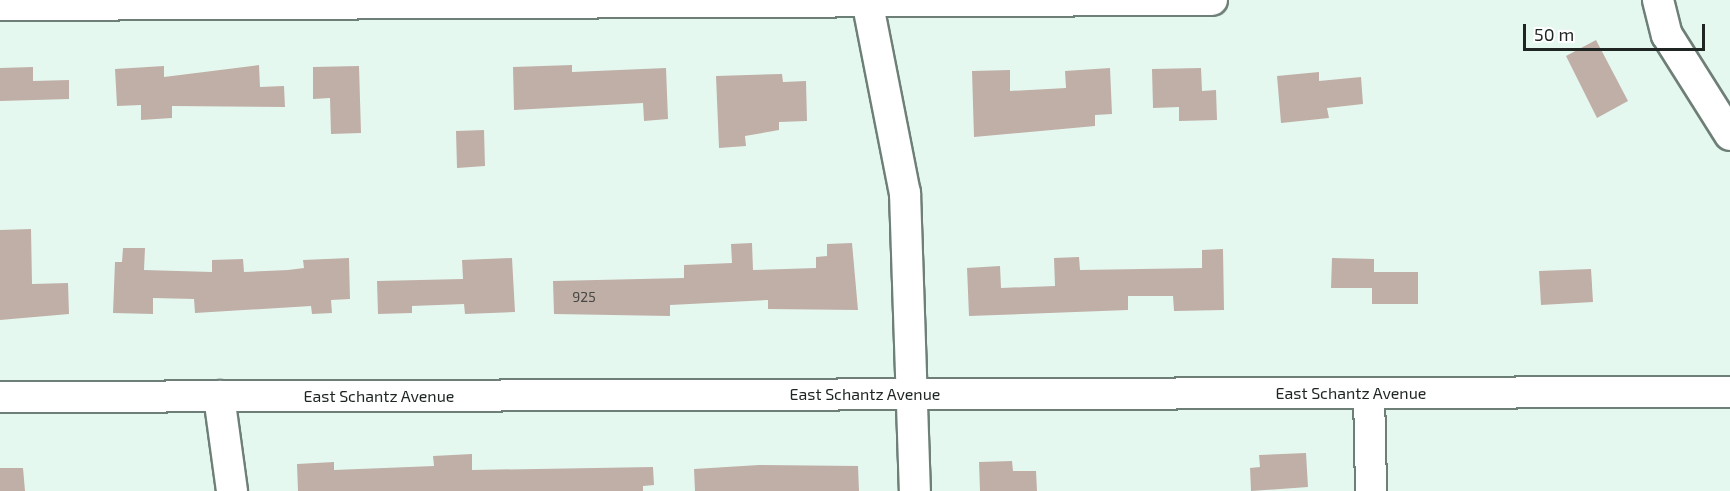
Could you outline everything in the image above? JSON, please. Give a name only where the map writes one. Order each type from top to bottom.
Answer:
[{"type":"street","points":[[0,6],[1212,0]]},
{"type":"street","points":[[1658,0],[1667,35],[1730,135]]},
{"type":"street","points":[[868,3],[905,194],[915,491]]},
{"type":"street","name":"East Schantz Avenue","points":[[0,397],[1730,392]]},
{"type":"street","points":[[1369,393],[1371,491]]},
{"type":"street","points":[[219,396],[232,491]]},
{"type":"building","points":[[1596,40],[1628,101],[1597,118],[1566,56]]},
{"type":"building","points":[[259,65],[260,87],[284,86],[285,107],[172,106],[172,118],[141,120],[141,105],[117,106],[115,69],[164,66],[164,77]]},
{"type":"building","points":[[572,65],[572,72],[666,68],[668,119],[644,121],[643,103],[514,110],[513,67]]},
{"type":"building","points":[[359,66],[361,133],[331,134],[330,98],[313,99],[313,67]]},
{"type":"building","points":[[33,67],[33,81],[69,80],[69,99],[0,101],[0,68]]},
{"type":"building","points":[[1110,68],[1112,114],[1095,115],[1095,126],[974,137],[972,71],[1010,70],[1010,91],[1066,88],[1065,71]]},
{"type":"building","points":[[1201,68],[1202,91],[1216,90],[1217,120],[1179,121],[1179,107],[1153,108],[1152,69]]},
{"type":"building","points":[[1319,72],[1319,81],[1361,77],[1363,104],[1327,108],[1329,118],[1281,123],[1277,76]]},
{"type":"building","points":[[782,74],[783,82],[806,81],[807,121],[779,122],[779,130],[745,136],[746,146],[719,148],[716,76]]},
{"type":"building","points":[[484,130],[485,166],[457,168],[456,131]]},
{"type":"building","points":[[31,229],[32,284],[68,283],[69,314],[0,320],[0,230]]},
{"type":"building","points":[[752,243],[753,270],[816,268],[816,257],[827,256],[827,244],[852,243],[858,310],[768,309],[768,300],[670,305],[670,316],[554,314],[553,281],[684,278],[684,265],[732,263],[731,244]]},
{"type":"building","points":[[123,248],[145,248],[144,270],[212,272],[212,260],[243,259],[244,272],[288,270],[304,268],[303,260],[349,258],[350,299],[331,300],[332,313],[312,314],[311,306],[195,313],[194,299],[153,298],[153,314],[113,313],[115,262],[122,262]]},
{"type":"building","points":[[1223,249],[1224,310],[1174,311],[1173,296],[1128,296],[1128,310],[969,316],[967,268],[1000,266],[1001,288],[1055,286],[1054,258],[1079,257],[1080,270],[1202,268],[1202,250]]},
{"type":"building","points":[[512,258],[515,312],[465,314],[464,304],[412,306],[412,313],[378,314],[377,281],[463,279],[462,260]]},
{"type":"building","points":[[1332,258],[1374,259],[1374,272],[1418,272],[1418,304],[1372,304],[1372,288],[1331,288]]},
{"type":"building","points":[[1591,269],[1593,302],[1541,305],[1539,271]]},
{"type":"building","points":[[1306,453],[1308,487],[1251,491],[1250,468],[1260,467],[1259,455]]},
{"type":"building","points":[[472,454],[472,470],[653,467],[654,485],[643,486],[643,491],[298,491],[297,464],[334,462],[334,470],[434,466],[433,456]]},
{"type":"building","points":[[1012,461],[1013,471],[1036,471],[1037,491],[980,491],[979,462]]},
{"type":"building","points":[[759,465],[858,466],[859,491],[695,491],[694,469]]},
{"type":"building","points":[[0,468],[23,468],[25,491],[0,491]]}]
